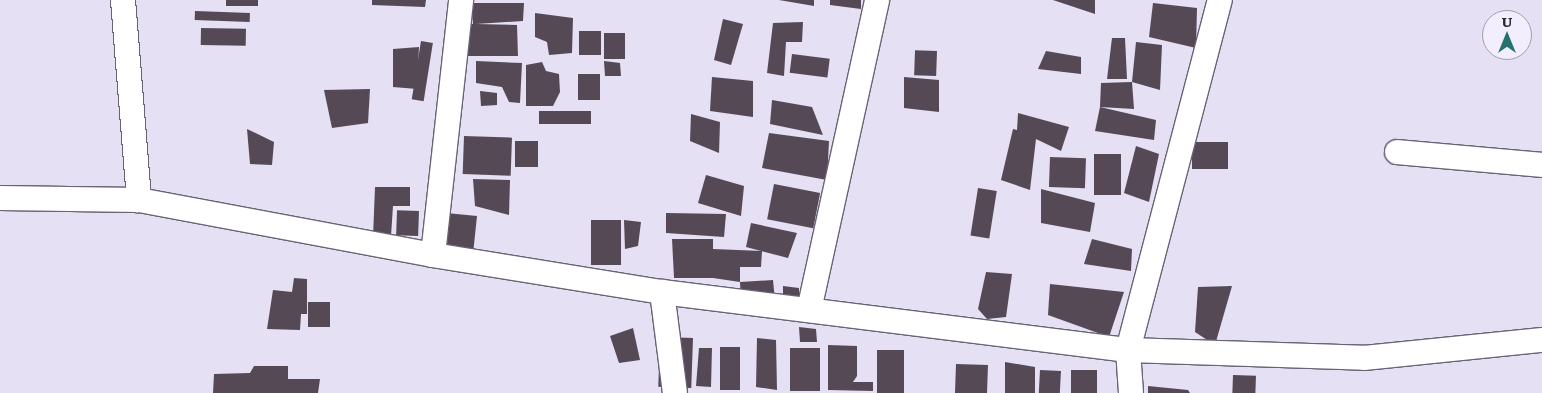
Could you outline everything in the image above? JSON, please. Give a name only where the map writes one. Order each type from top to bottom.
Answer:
[{"type":"street","points":[[123,0],[139,200]]},
{"type":"street","points":[[433,255],[461,0]]},
{"type":"street","points":[[809,310],[877,0]]},
{"type":"street","points":[[1131,393],[1128,350],[1220,0]]},
{"type":"street","points":[[1397,152],[1542,164]]},
{"type":"street","points":[[0,198],[139,200],[433,255],[662,292],[1128,350],[1364,358],[1542,340]]},
{"type":"street","points":[[662,292],[675,393]]},
{"type":"building","points":[[226,0],[258,0],[258,6],[226,6]]},
{"type":"building","points":[[372,0],[426,0],[425,7],[372,5]]},
{"type":"building","points":[[779,0],[814,0],[814,6]]},
{"type":"building","points":[[830,0],[861,0],[861,9],[830,5]]},
{"type":"building","points":[[1053,0],[1095,0],[1095,14]]},
{"type":"building","points":[[471,3],[524,3],[523,21],[476,24],[517,25],[518,56],[467,56],[467,24],[473,24]]},
{"type":"building","points":[[1153,3],[1197,8],[1196,48],[1149,37]]},
{"type":"building","points":[[195,11],[250,13],[250,22],[195,20]]},
{"type":"building","points":[[535,13],[573,18],[572,53],[549,55],[547,42],[535,37]]},
{"type":"building","points":[[723,19],[743,24],[731,65],[714,60]]},
{"type":"building","points":[[803,22],[802,42],[786,42],[784,76],[767,73],[773,23]]},
{"type":"building","points":[[201,28],[246,29],[246,46],[201,45]]},
{"type":"building","points":[[579,31],[601,31],[601,55],[579,55]]},
{"type":"building","points":[[604,33],[625,33],[625,59],[604,59]]},
{"type":"building","points":[[1112,38],[1125,38],[1127,79],[1107,79]]},
{"type":"building","points":[[421,41],[433,43],[424,101],[412,99]]},
{"type":"building","points":[[1136,42],[1162,45],[1160,90],[1132,82]]},
{"type":"building","points":[[419,47],[417,89],[393,87],[393,49]]},
{"type":"building","points":[[915,50],[937,51],[936,76],[914,75]]},
{"type":"building","points":[[1046,51],[1081,57],[1081,74],[1038,69]]},
{"type":"building","points":[[792,54],[830,59],[827,77],[790,73]]},
{"type":"building","points":[[476,61],[522,63],[520,103],[509,102],[502,87],[476,83]]},
{"type":"building","points":[[604,61],[620,63],[621,76],[605,76]]},
{"type":"building","points":[[542,62],[546,71],[559,74],[560,92],[553,106],[526,106],[526,65]]},
{"type":"building","points":[[578,74],[600,74],[600,100],[578,100]]},
{"type":"building","points":[[712,77],[753,81],[753,117],[710,111]]},
{"type":"building","points":[[904,77],[939,80],[939,112],[904,108]]},
{"type":"building","points":[[1132,82],[1134,109],[1100,107],[1101,83]]},
{"type":"building","points":[[370,89],[368,123],[332,128],[324,90]]},
{"type":"building","points":[[480,91],[497,93],[497,105],[481,106]]},
{"type":"building","points":[[772,100],[812,107],[823,135],[770,124]]},
{"type":"building","points":[[1100,107],[1156,120],[1154,140],[1095,131]]},
{"type":"building","points":[[539,111],[591,111],[591,124],[539,124]]},
{"type":"building","points":[[1018,113],[1069,127],[1061,151],[1036,139],[1030,190],[1001,180],[1013,129],[1017,130]]},
{"type":"building","points":[[691,114],[720,122],[719,153],[690,141]]},
{"type":"building","points":[[247,129],[274,142],[272,165],[250,164]]},
{"type":"building","points":[[769,133],[829,141],[827,180],[762,168]]},
{"type":"building","points":[[464,136],[512,138],[511,176],[463,174]]},
{"type":"building","points":[[515,141],[538,141],[538,167],[515,167]]},
{"type":"building","points":[[1192,142],[1228,142],[1228,169],[1192,169]]},
{"type":"building","points":[[1136,146],[1159,154],[1149,202],[1124,193]]},
{"type":"building","points":[[1094,154],[1121,154],[1121,195],[1094,195]]},
{"type":"building","points":[[1050,157],[1086,158],[1085,188],[1049,187]]},
{"type":"building","points":[[706,175],[744,186],[741,216],[698,203]]},
{"type":"building","points":[[473,179],[510,180],[509,215],[475,206]]},
{"type":"building","points":[[774,184],[820,193],[813,228],[767,219]]},
{"type":"building","points":[[375,187],[410,187],[410,206],[393,206],[391,236],[373,237]]},
{"type":"building","points":[[978,188],[997,191],[989,238],[970,235]]},
{"type":"building","points":[[1041,189],[1095,203],[1090,232],[1041,223]]},
{"type":"building","points":[[397,210],[419,211],[418,236],[396,235]]},
{"type":"building","points":[[446,213],[477,216],[473,254],[447,247]]},
{"type":"building","points":[[666,213],[726,214],[724,237],[666,233]]},
{"type":"building","points":[[591,220],[621,220],[621,265],[591,265]]},
{"type":"building","points":[[624,220],[641,222],[638,246],[625,249]]},
{"type":"building","points":[[751,223],[797,233],[788,258],[746,247]]},
{"type":"building","points":[[672,239],[713,239],[713,249],[762,251],[761,267],[740,267],[740,282],[713,278],[674,278]]},
{"type":"building","points":[[1092,239],[1132,249],[1131,271],[1084,264]]},
{"type":"building","points":[[986,272],[1012,274],[1006,317],[987,319],[978,309]]},
{"type":"building","points":[[294,278],[307,279],[307,314],[301,314],[300,330],[267,329],[273,290],[292,292]]},
{"type":"building","points":[[773,280],[775,301],[741,302],[740,282]]},
{"type":"building","points":[[1050,284],[1124,292],[1109,337],[1048,315]]},
{"type":"building","points":[[783,286],[799,288],[799,300],[783,301]]},
{"type":"building","points":[[1232,286],[1215,345],[1195,332],[1198,287]]},
{"type":"building","points":[[308,302],[330,302],[330,327],[308,327]]},
{"type":"building","points":[[799,327],[816,329],[817,342],[800,342]]},
{"type":"building","points":[[633,328],[640,360],[619,363],[610,336]]},
{"type":"building","points":[[660,337],[693,338],[691,388],[658,387]]},
{"type":"building","points":[[757,338],[776,340],[777,390],[756,387]]},
{"type":"building","points":[[828,345],[857,346],[857,376],[853,382],[873,382],[873,391],[828,390]]},
{"type":"building","points":[[720,347],[740,347],[740,390],[720,390]]},
{"type":"building","points":[[699,348],[712,348],[711,387],[696,386]]},
{"type":"building","points":[[790,348],[820,348],[820,391],[790,391]]},
{"type":"building","points":[[877,350],[904,350],[904,393],[877,393]]},
{"type":"building","points":[[1005,362],[1035,367],[1035,393],[1005,393]]},
{"type":"building","points":[[956,364],[988,365],[987,393],[955,393]]},
{"type":"building","points":[[254,366],[288,366],[288,379],[320,379],[318,393],[213,393],[214,374],[250,373]]},
{"type":"building","points":[[1040,370],[1061,371],[1060,393],[1039,393]]},
{"type":"building","points":[[1071,370],[1097,370],[1097,393],[1071,393]]},
{"type":"building","points":[[1233,375],[1256,376],[1255,393],[1232,393]]},
{"type":"building","points":[[1148,386],[1188,390],[1190,393],[1148,393]]}]
